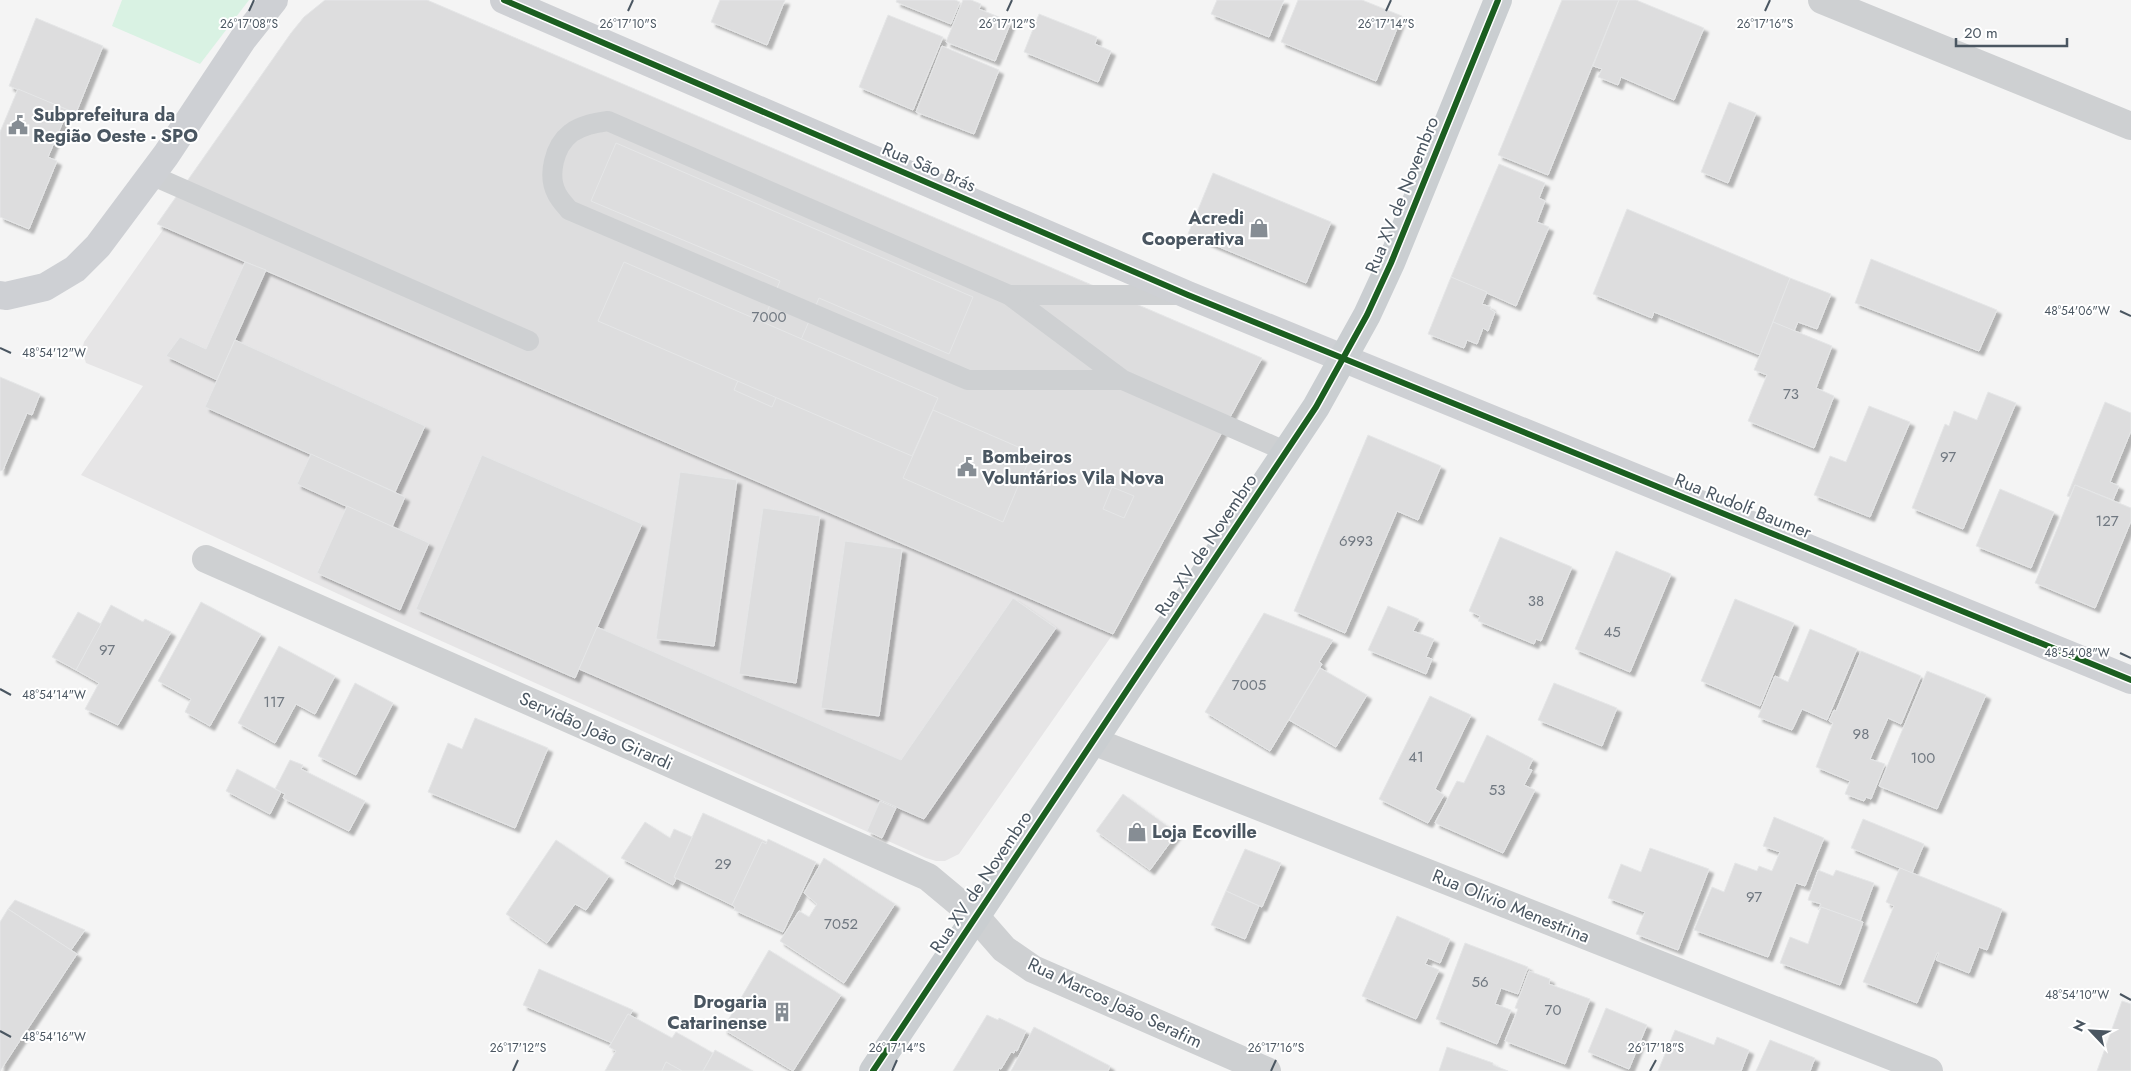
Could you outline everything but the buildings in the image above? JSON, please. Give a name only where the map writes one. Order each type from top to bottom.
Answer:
[{"type":"main road","name":"Rua XV de Novembro","points":[[873,1071],[1287,452],[1344,359],[1391,263],[1498,0]]},
{"type":"street","points":[[0,295],[6,296],[45,287],[75,269],[98,246],[151,175],[243,40],[274,0]]},
{"type":"street","name":"Rua São Brás","points":[[504,0],[1188,295],[1344,359]]},
{"type":"street","points":[[1822,0],[2131,126]]},
{"type":"street","name":"Rua Rudolf Baumer","points":[[1344,359],[2131,680]]},
{"type":"street","name":"Servidão João Girardi","points":[[206,559],[928,877],[976,917]]},
{"type":"street","name":"Rua Olívio Menestrina","points":[[1093,741],[1929,1071]]},
{"type":"street","name":"Rua Marcos João Serafim","points":[[976,917],[1004,949],[1034,969],[1257,1069]]},
{"type":"lane","points":[[1123,380],[968,380],[569,210],[556,194],[552,175],[556,154],[570,134],[588,124],[608,121],[1009,295],[1123,380],[1287,452]]},
{"type":"lane","points":[[151,175],[529,341]]},
{"type":"lane","points":[[1009,295],[1188,295]]},
{"type":"shaded area","points":[[165,227],[1113,634],[959,854],[945,861],[926,858],[399,622],[81,475],[143,386],[86,363],[82,350],[84,342]]},
{"type":"green space","points":[[122,0],[249,0],[200,64],[112,26]]},
{"type":"cycle path","points":[[504,0],[1188,295],[2131,680]]},
{"type":"cycle path","points":[[873,1071],[1316,407],[1367,315],[1391,263],[1498,0]]},
{"type":"place","name":"Subprefeitura da Região Oeste - SPO","points":[[18,125]]},
{"type":"place","name":"Acredi Cooperativa","points":[[1259,228]]},
{"type":"place","name":"Bombeiros Voluntários Vila Nova","points":[[967,467]]},
{"type":"place","name":"Loja Ecoville","points":[[1137,832]]},
{"type":"place","name":"Drogaria Catarinense","points":[[782,1012]]}]
